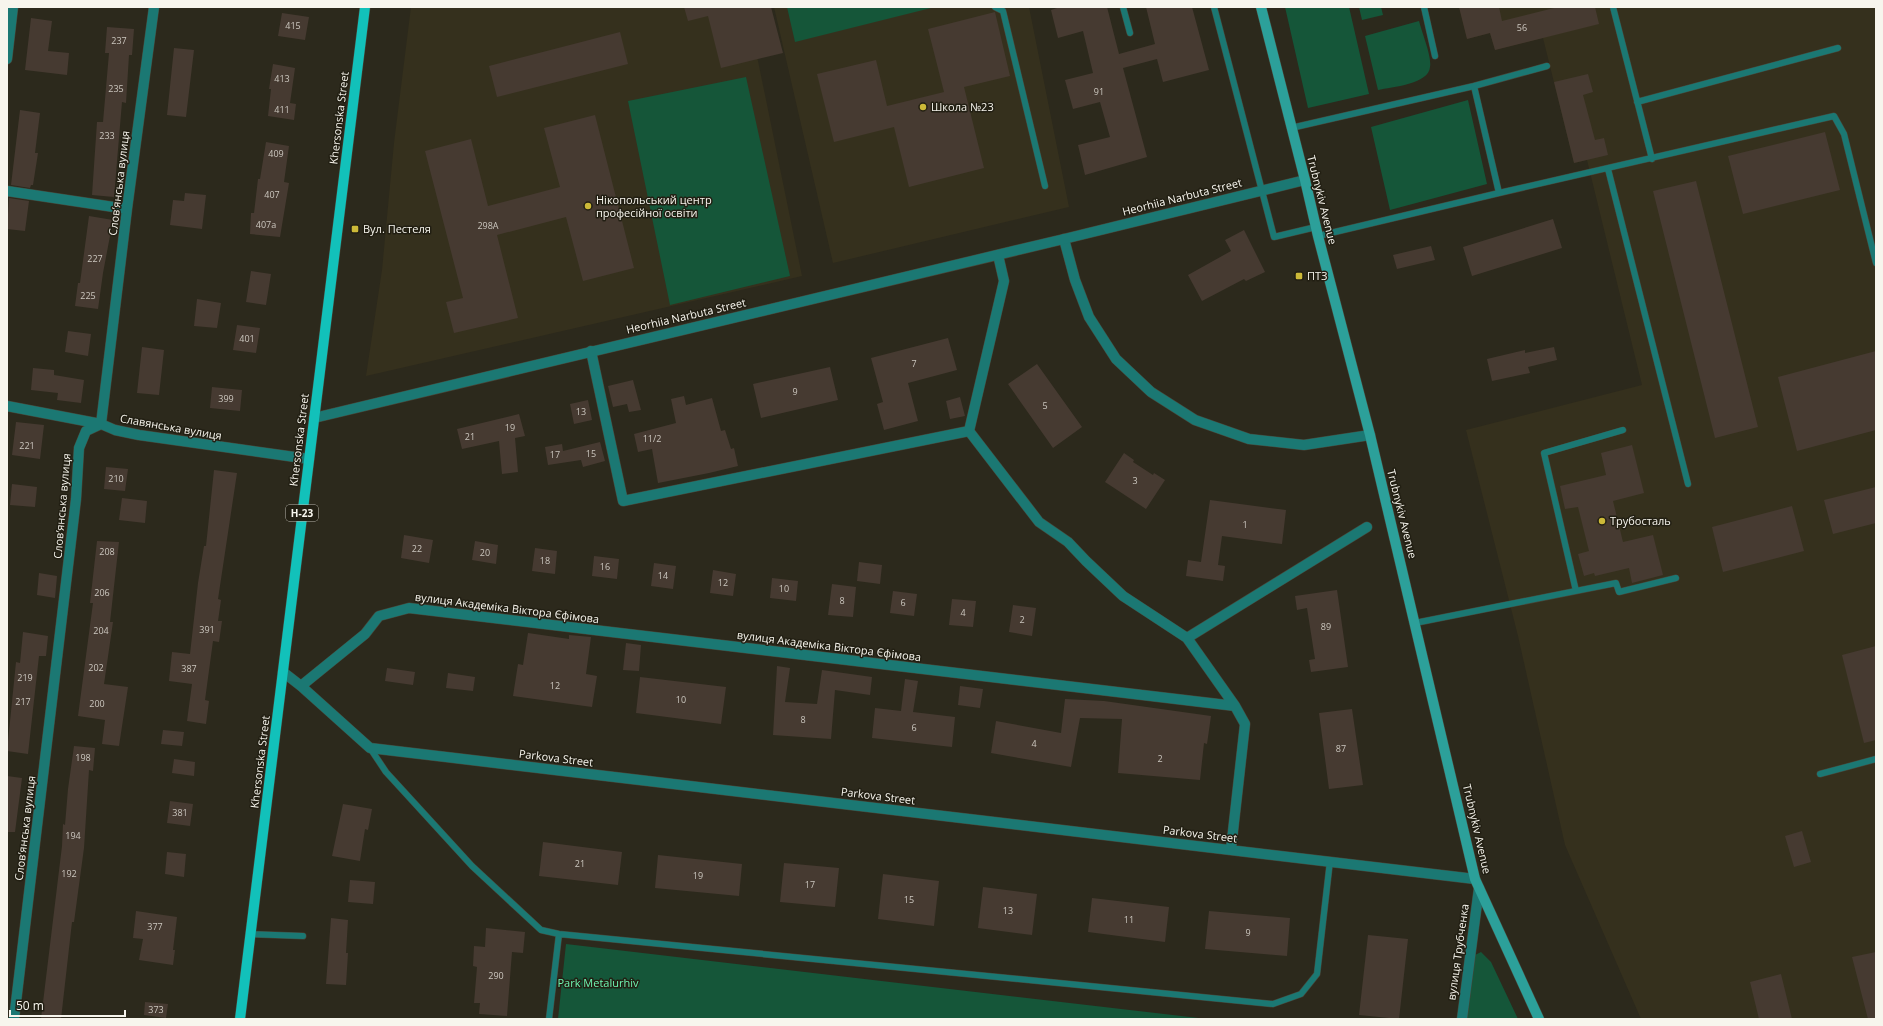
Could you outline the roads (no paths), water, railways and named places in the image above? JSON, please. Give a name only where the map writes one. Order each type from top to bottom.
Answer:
[{"type":"main road","name":"Khersonska Street","points":[[240,1019],[364,7]]},
{"type":"main road","name":"Trubnykiv Avenue","points":[[1261,7],[1317,232],[1370,435],[1477,883],[1539,1019]]},
{"type":"street","points":[[7,59],[13,7]]},
{"type":"street","name":"Словʼянська вулиця","points":[[14,1019],[76,499],[79,448],[86,431],[101,424],[127,209],[154,7]]},
{"type":"street","name":"Heorhiia Narbuta Street","points":[[314,418],[998,255],[1263,189],[1305,180]]},
{"type":"street","points":[[7,191],[127,209]]},
{"type":"street","points":[[1064,239],[1075,280],[1089,318],[1116,359],[1151,392],[1195,420],[1248,439],[1304,445],[1370,435]]},
{"type":"street","points":[[969,431],[1004,281],[998,255]]},
{"type":"street","points":[[591,351],[623,501],[969,431]]},
{"type":"street","name":"Славянська вулиця","points":[[7,406],[101,424],[115,430],[139,436],[309,459]]},
{"type":"street","points":[[969,431],[1039,522],[1068,542],[1123,596],[1187,638],[1235,706],[1245,724],[1231,849]]},
{"type":"street","points":[[1187,638],[1367,527]]},
{"type":"street","name":"вулиця Академіка Віктора Єфімова","points":[[301,686],[365,634],[379,616],[409,608],[1235,706]]},
{"type":"street","points":[[283,672],[301,686],[370,748]]},
{"type":"street","name":"Parkova Street","points":[[370,748],[1330,861],[1477,883]]},
{"type":"street","name":"вулиця Трубченка","points":[[1462,1019],[1477,883]]},
{"type":"lane","points":[[995,7],[1003,11],[1045,186]]},
{"type":"lane","points":[[1123,7],[1130,33]]},
{"type":"lane","points":[[1214,7],[1263,189],[1274,237],[1317,232],[1499,193],[1834,116],[1844,134],[1876,263]]},
{"type":"lane","points":[[1424,7],[1436,56]]},
{"type":"lane","points":[[1613,7],[1652,159]]},
{"type":"lane","points":[[1637,102],[1838,48]]},
{"type":"lane","points":[[1291,128],[1474,86],[1547,66]]},
{"type":"lane","points":[[1474,86],[1499,193]]},
{"type":"lane","points":[[1608,169],[1688,484]]},
{"type":"lane","points":[[1576,591],[1544,453],[1623,430]]},
{"type":"lane","points":[[1416,623],[1616,582],[1619,592],[1676,578]]},
{"type":"lane","points":[[370,748],[386,772],[472,866],[541,930],[559,934],[1273,1004],[1301,994],[1317,974],[1330,861]]},
{"type":"lane","points":[[1820,774],[1876,759]]},
{"type":"lane","points":[[250,934],[303,936]]},
{"type":"lane","points":[[549,1019],[559,934]]},
{"type":"place","name":"Школа №23","points":[[923,107]]},
{"type":"place","name":"Нікопольський центр професійної освіти","points":[[588,206]]},
{"type":"place","name":"Вул. Пестеля","points":[[355,229]]},
{"type":"place","name":"ПТЗ","points":[[1299,276]]},
{"type":"place","name":"Трубосталь","points":[[1602,521]]},
{"type":"park label","name":"Park Metalurhiv","points":[[598,983]]}]
